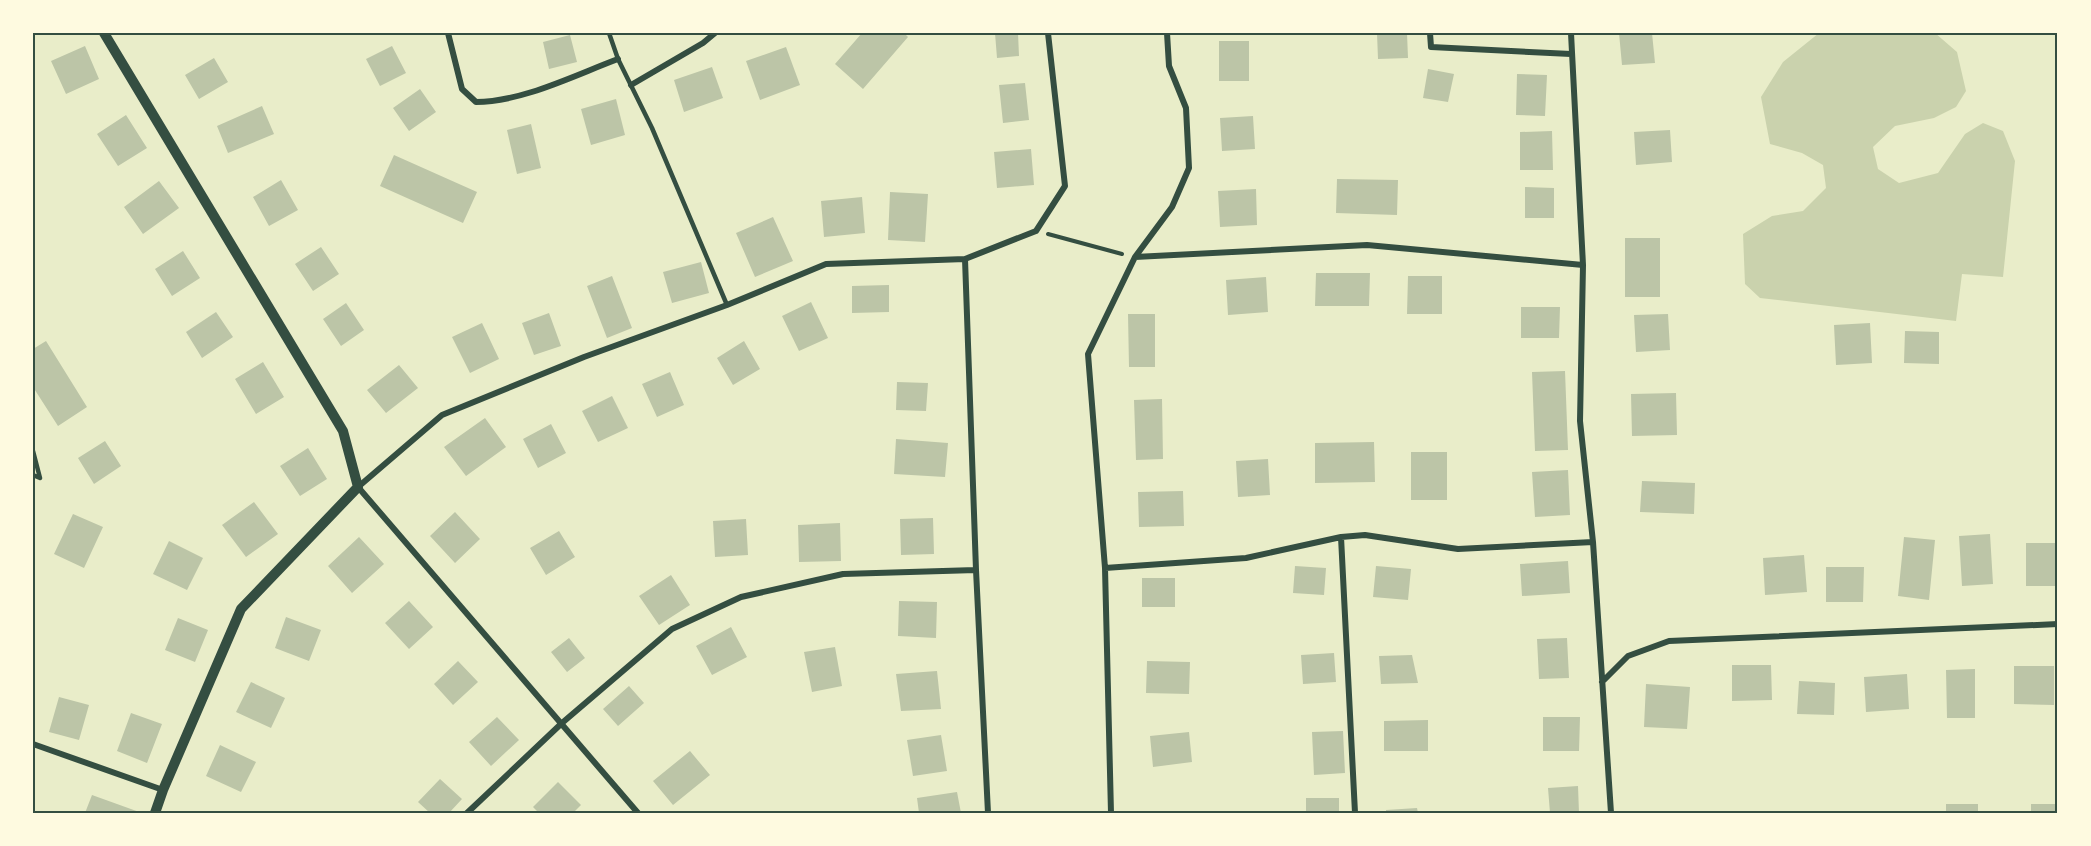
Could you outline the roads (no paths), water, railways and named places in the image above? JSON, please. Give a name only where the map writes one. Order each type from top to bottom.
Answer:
[{"type":"street","points":[[105,33],[343,431],[358,487],[638,813]]},
{"type":"street","points":[[448,33],[462,89],[476,102],[497,102],[528,93],[618,59]]},
{"type":"street","points":[[631,84],[702,43],[715,33]]},
{"type":"street","points":[[155,813],[241,609],[358,487],[442,415],[584,357],[727,305],[826,264],[965,259],[1036,231],[1065,186],[1048,33]]},
{"type":"street","points":[[1111,813],[1105,567],[1088,354],[1135,257],[1172,207],[1189,168],[1186,108],[1169,66],[1167,33]]},
{"type":"street","points":[[1430,33],[1431,48],[1571,54]]},
{"type":"street","points":[[1571,33],[1583,265],[1580,421],[1593,542],[1611,813]]},
{"type":"street","points":[[1135,257],[1367,245],[1583,265]]},
{"type":"street","points":[[965,259],[976,570],[988,813]]},
{"type":"street","points":[[1105,567],[1246,558],[1341,537],[1365,535],[1458,549],[1593,542]]},
{"type":"street","points":[[1341,537],[1355,813]]},
{"type":"street","points":[[467,813],[562,723],[672,629],[741,597],[843,574],[976,570]]},
{"type":"street","points":[[1602,682],[1628,656],[1669,641],[2058,624]]},
{"type":"street","points":[[33,744],[163,790]]},
{"type":"lane","points":[[609,33],[618,59],[652,128],[727,305]]},
{"type":"lane","points":[[33,451],[40,478],[33,476]]}]
